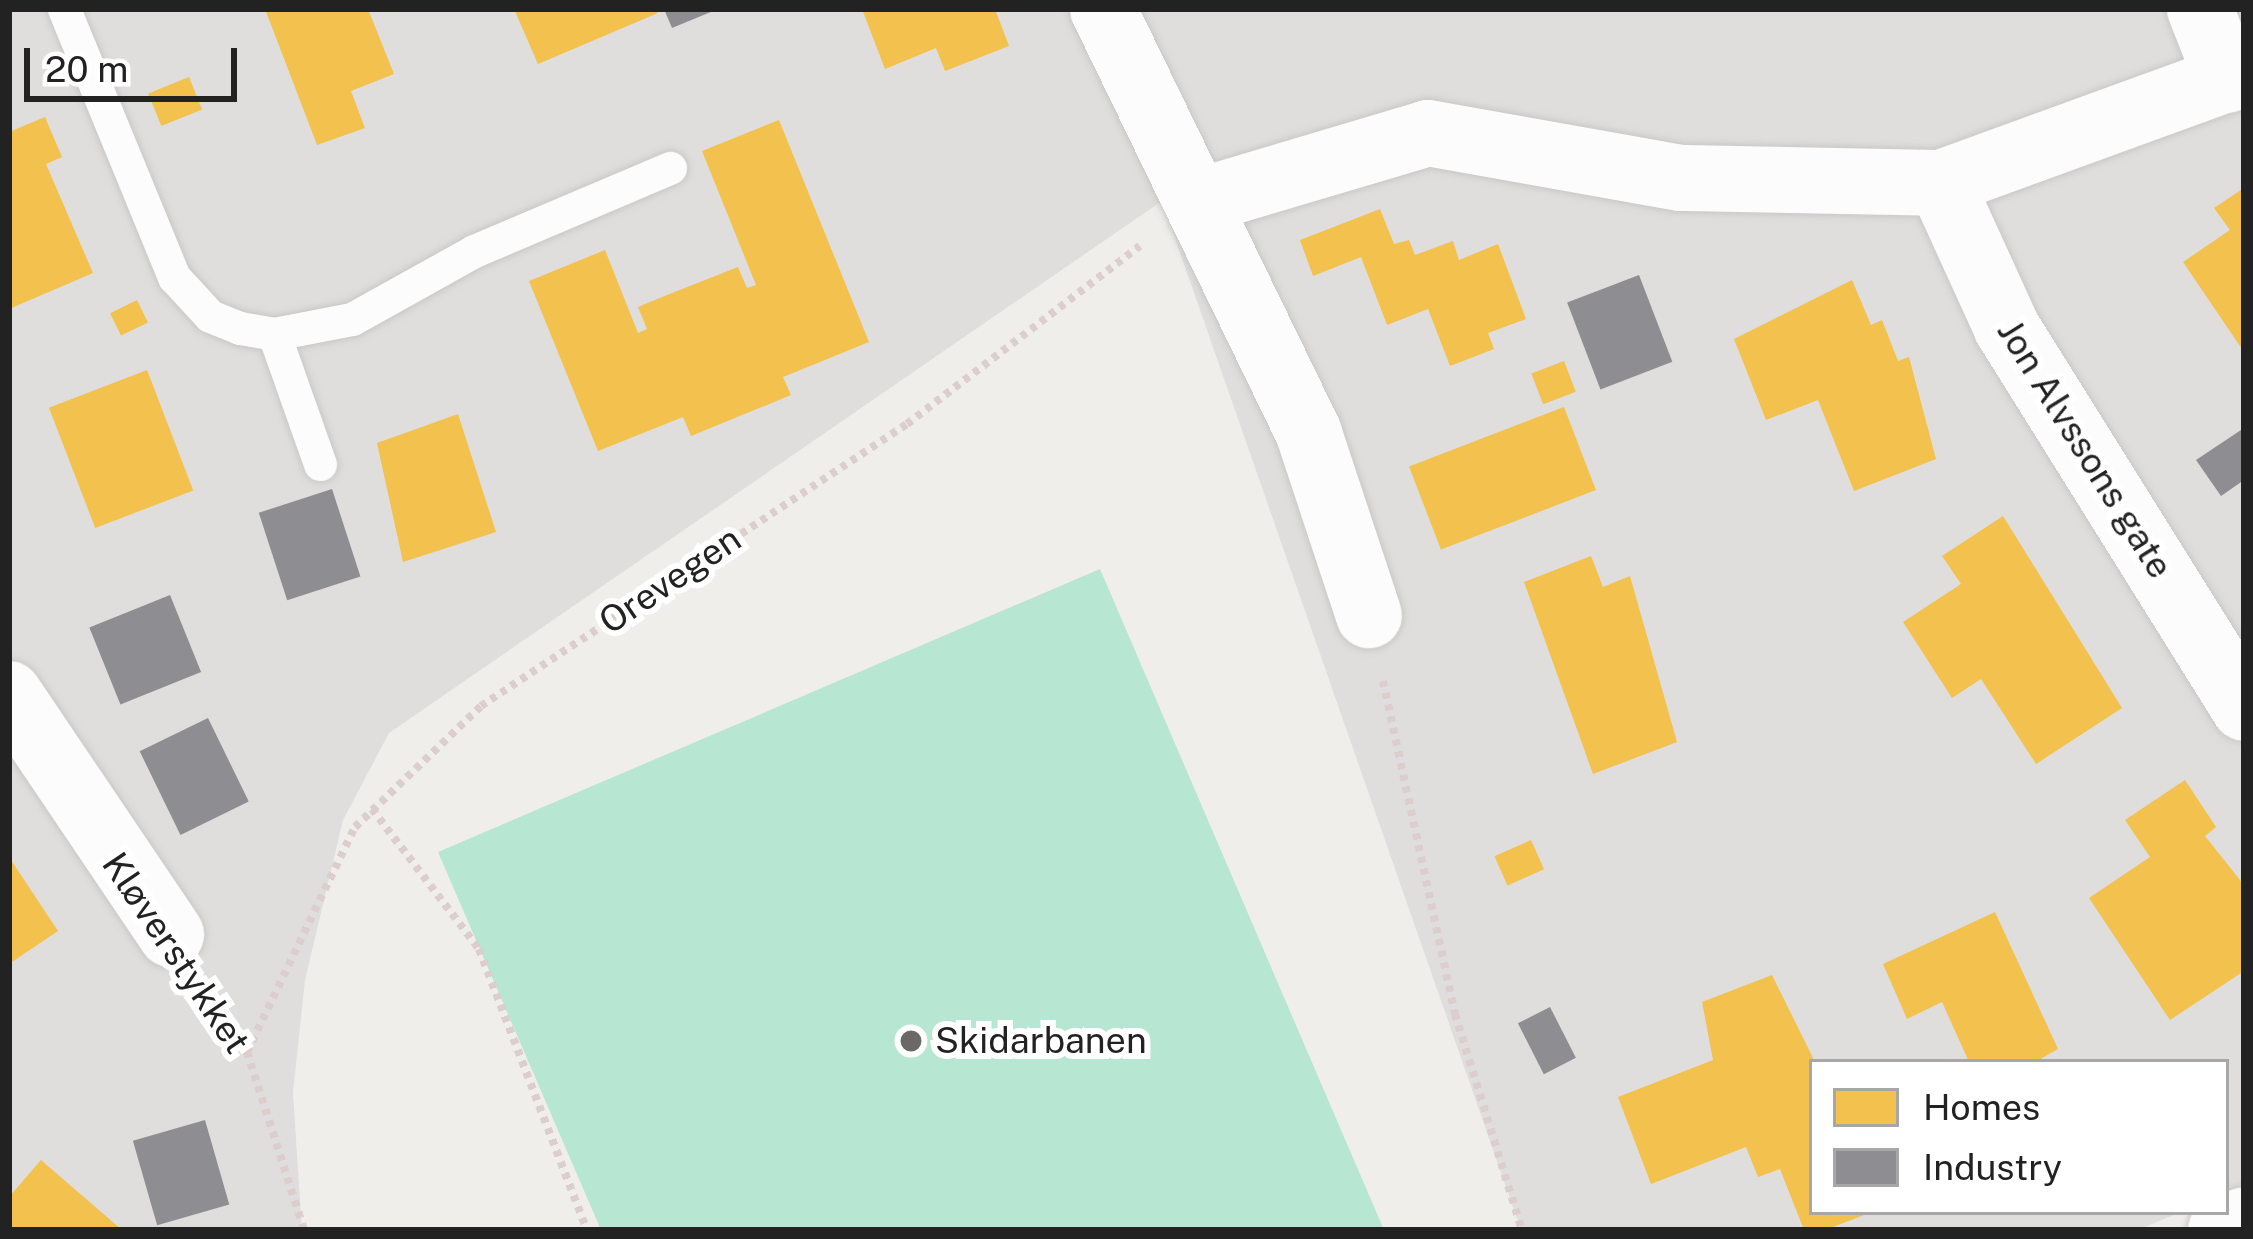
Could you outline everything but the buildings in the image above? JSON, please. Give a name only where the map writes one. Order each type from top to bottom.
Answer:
[{"type":"street","points":[[1103,9],[1309,434],[1369,615]]},
{"type":"street","points":[[1200,201],[1428,134],[1681,178],[1941,183],[2236,77],[2200,9]]},
{"type":"street","name":"Jon Alvssons gate","points":[[1941,183],[2007,328],[2244,707]]},
{"type":"street","name":"Kløverstykket","points":[[9,694],[171,934]]},
{"type":"street","points":[[2221,1230],[2244,1220]]},
{"type":"lane","points":[[64,9],[174,278],[210,316],[274,334],[352,319],[474,251],[670,168]]},
{"type":"lane","points":[[274,334],[320,464]]},
{"type":"path","name":"Orevegen","points":[[247,1052],[311,907],[372,808],[481,706],[907,424],[1200,201]]},
{"type":"path","points":[[1369,615],[1455,1014],[1522,1230]]},
{"type":"path","points":[[372,808],[479,949],[587,1230]]},
{"type":"path","name":"Kløverstykket","points":[[171,934],[247,1052],[304,1230]]},
{"type":"shaded area","points":[[9,9],[2244,9],[2244,1185],[2229,1192],[2229,1059],[1809,1059],[1809,1215],[2174,1215],[2138,1230],[1521,1230],[1162,201],[389,733],[343,820],[305,980],[293,1093],[302,1230],[9,1230]]},
{"type":"green space","name":"Skidarbanen","points":[[1100,569],[1384,1230],[601,1230],[438,852]]},
{"type":"place","name":"Skidarbanen","points":[[911,1041]]}]
